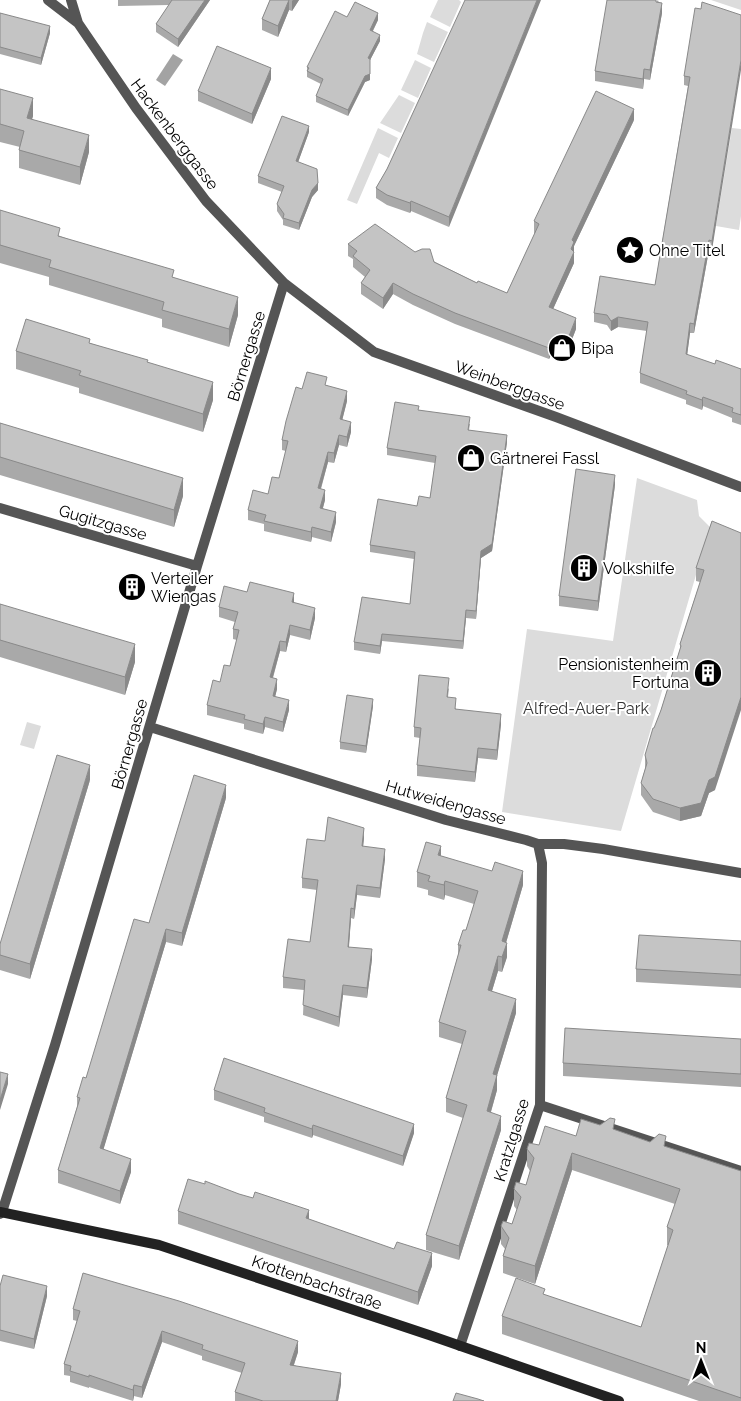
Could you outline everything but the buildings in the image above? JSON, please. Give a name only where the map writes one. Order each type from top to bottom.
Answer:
[{"type":"main road","name":"Krottenbachstraße","points":[[1,1213],[158,1245],[618,1401]]},
{"type":"street","name":"Hackenberggasse","points":[[48,0],[78,23],[136,108],[206,201],[284,283]]},
{"type":"street","points":[[71,0],[78,23]]},
{"type":"street","name":"Weinberggasse","points":[[284,283],[374,352],[556,417],[741,487]]},
{"type":"street","name":"Börnergasse","points":[[1,1213],[55,1045],[284,283]]},
{"type":"street","name":"Gugitzgasse","points":[[0,508],[198,566]]},
{"type":"street","name":"Hutweidengasse","points":[[150,727],[446,820],[538,844],[564,844],[604,849],[741,873]]},
{"type":"street","name":"Kratzlgasse","points":[[460,1346],[540,1105],[542,863],[538,844]]},
{"type":"street","points":[[540,1105],[741,1171]]},
{"type":"green space","points":[[438,0],[459,0],[461,2],[450,27],[430,17]]},
{"type":"green space","points":[[711,0],[741,0],[741,10]]},
{"type":"green space","points":[[427,22],[448,32],[434,62],[417,54]]},
{"type":"green space","points":[[415,60],[431,68],[418,98],[401,90]]},
{"type":"green space","points":[[399,95],[415,103],[401,133],[380,123]]},
{"type":"green space","points":[[378,128],[398,138],[389,158],[379,153],[357,204],[347,200]]},
{"type":"green space","points":[[732,128],[741,129],[741,216],[739,230],[716,226]]},
{"type":"green space","name":"Alfred-Auer-Park","points":[[637,478],[697,500],[699,516],[710,527],[621,831],[502,812],[527,629],[613,641]]},
{"type":"green space","points":[[27,722],[41,726],[34,749],[20,745]]},
{"type":"shaded area","points":[[173,54],[183,60],[165,86],[156,80]]},
{"type":"place","name":"Ohne Titel","points":[[630,250]]},
{"type":"place","name":"Bipa","points":[[562,348]]},
{"type":"place","name":"Gärtnerei Fassl","points":[[471,458]]},
{"type":"place","name":"Volkshilfe","points":[[584,568]]},
{"type":"place","name":"Verteiler Wiengas","points":[[132,587]]},
{"type":"place","name":"Pensionistenheim Fortuna","points":[[708,673]]}]
